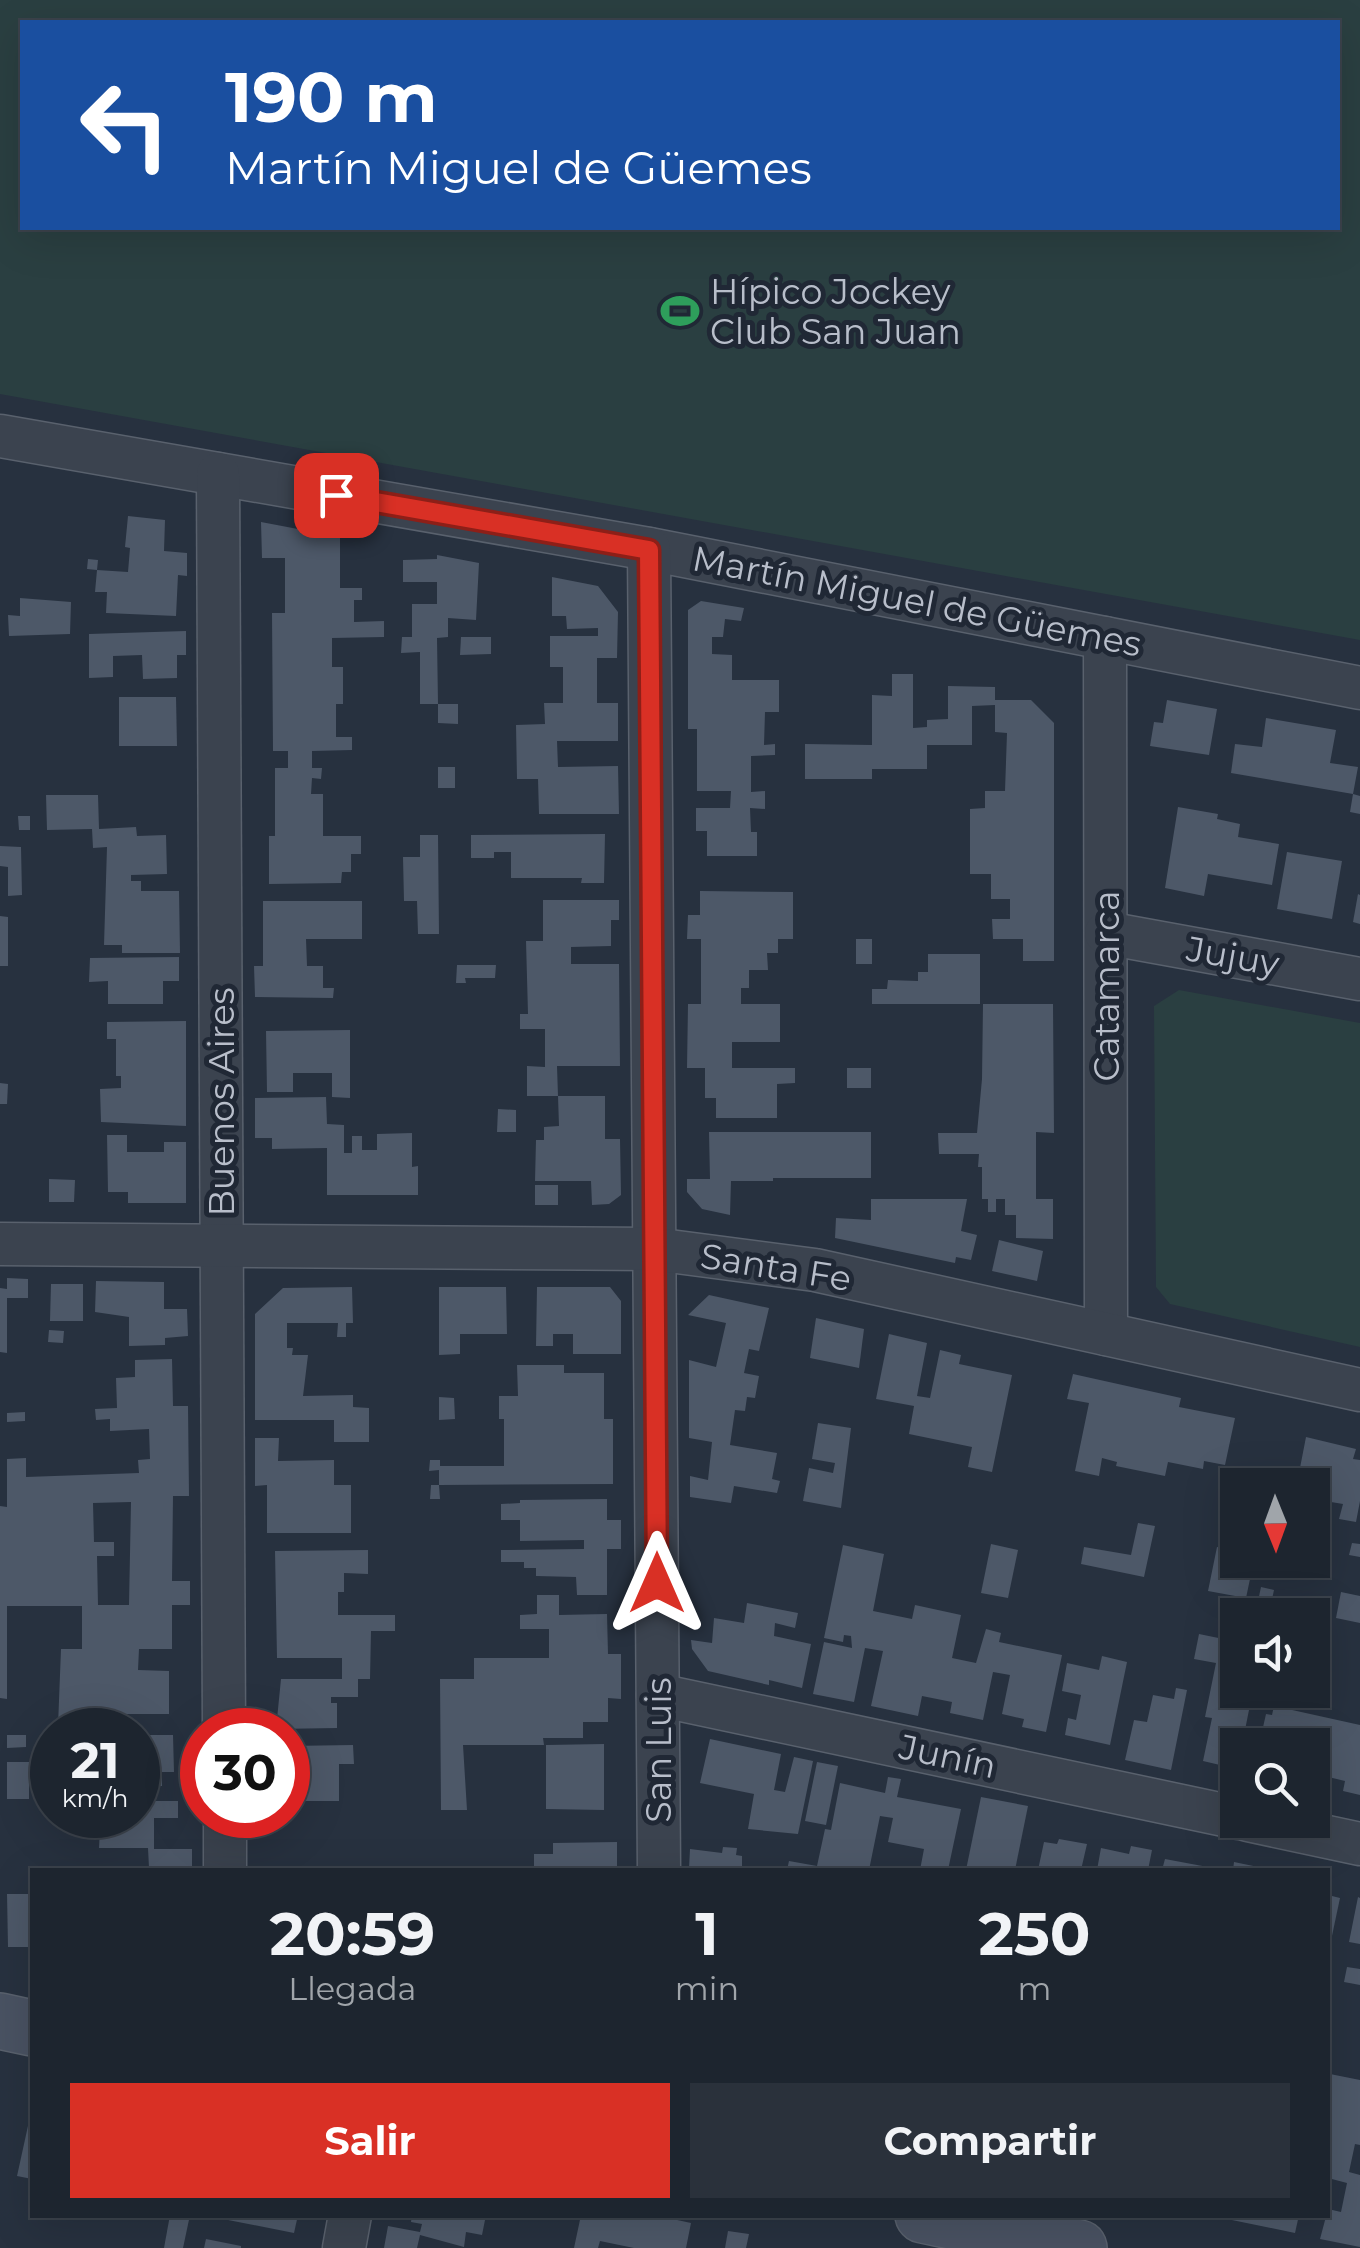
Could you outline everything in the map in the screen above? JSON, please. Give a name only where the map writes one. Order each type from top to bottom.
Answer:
[{"type":"main road","points":[[0,2021],[30,2028]]},
{"type":"main road","points":[[934,2218],[1025,2242],[1079,2248]]},
{"type":"street","name":"Martín Miguel de Güemes","points":[[0,436],[649,550],[1360,688]]},
{"type":"street","name":"Buenos Aires","points":[[218,474],[224,1708]]},
{"type":"street","name":"San Luis","points":[[649,550],[659,1868]]},
{"type":"street","name":"Catamarca","points":[[1106,638],[1106,1334]]},
{"type":"street","name":"Jujuy","points":[[1106,933],[1360,980]]},
{"type":"street","name":"Santa Fe","points":[[0,1244],[654,1248],[815,1270],[1360,1390]]},
{"type":"street","name":"Junín","points":[[658,1695],[1220,1814]]},
{"type":"street","points":[[225,1838],[225,1868]]},
{"type":"street","points":[[1330,1838],[1360,1844]]},
{"type":"street","points":[[344,2248],[349,2218]]},
{"type":"green space","name":"Hípico Jockey Club San Juan","points":[[0,0],[1360,0],[1360,640],[0,394]]},
{"type":"green space","points":[[1179,990],[1360,1023],[1360,1347],[1170,1304],[1156,1287],[1154,1006]]},
{"type":"building","points":[[128,516],[165,520],[164,551],[187,553],[187,576],[178,575],[176,616],[106,613],[107,592],[95,592],[97,570],[128,572]]},
{"type":"building","points":[[261,522],[340,537],[340,588],[362,588],[362,600],[354,600],[354,622],[384,621],[384,637],[332,638],[332,667],[343,667],[343,704],[336,704],[336,737],[352,737],[352,750],[312,751],[312,768],[322,768],[321,779],[312,778],[311,794],[323,794],[323,836],[361,836],[361,854],[351,854],[351,872],[342,872],[341,883],[269,884],[269,836],[275,836],[275,768],[288,768],[288,751],[273,751],[272,613],[285,613],[285,558],[262,558]]},
{"type":"building","points":[[437,555],[479,563],[476,620],[448,618],[448,637],[437,638],[438,704],[420,704],[420,652],[401,653],[402,637],[412,637],[412,604],[437,604],[437,582],[403,582],[403,560],[437,559]]},
{"type":"building","points":[[88,559],[98,560],[97,570],[87,569]]},
{"type":"building","points":[[552,577],[598,586],[618,612],[617,658],[597,658],[597,703],[618,703],[618,741],[557,741],[558,767],[618,766],[619,814],[539,814],[538,779],[517,779],[516,725],[545,724],[544,703],[563,703],[563,667],[550,667],[550,636],[598,636],[598,628],[567,629],[566,616],[552,616]]},
{"type":"building","points":[[20,598],[71,602],[70,634],[9,636],[8,615],[20,616]]},
{"type":"building","points":[[701,601],[744,608],[741,621],[725,619],[723,637],[712,637],[712,654],[732,655],[732,680],[779,680],[779,712],[765,712],[764,745],[775,744],[775,755],[751,756],[751,792],[765,791],[765,809],[750,808],[751,832],[757,832],[757,856],[707,856],[707,831],[696,831],[696,808],[730,808],[731,791],[697,791],[697,729],[688,729],[688,610]]},
{"type":"building","points":[[186,631],[186,655],[177,655],[177,678],[143,679],[142,655],[113,656],[113,677],[89,678],[89,634]]},
{"type":"building","points":[[461,637],[491,637],[491,654],[460,655]]},
{"type":"building","points":[[892,674],[913,674],[913,728],[927,727],[927,720],[948,719],[948,686],[995,687],[995,700],[1031,700],[1054,723],[1054,961],[1023,961],[1023,939],[993,939],[992,919],[1010,919],[1010,899],[991,899],[991,874],[970,874],[970,809],[985,808],[985,791],[1005,791],[1007,733],[995,732],[995,705],[972,706],[972,745],[927,745],[927,769],[872,769],[872,779],[805,779],[805,744],[872,745],[872,695],[892,696]]},
{"type":"building","points":[[119,697],[176,697],[177,746],[119,746]]},
{"type":"building","points":[[1167,700],[1217,709],[1209,755],[1150,746],[1154,722],[1163,723]]},
{"type":"building","points":[[438,704],[458,704],[458,724],[438,723]]},
{"type":"building","points":[[1266,718],[1336,730],[1330,763],[1358,767],[1353,794],[1231,773],[1235,744],[1262,747]]},
{"type":"building","points":[[438,767],[455,767],[455,788],[438,788]]},
{"type":"building","points":[[1353,794],[1360,796],[1360,814],[1350,812]]},
{"type":"building","points":[[46,795],[98,795],[99,829],[136,827],[137,836],[166,835],[167,874],[131,875],[131,881],[141,881],[141,891],[179,891],[180,953],[122,953],[122,945],[104,945],[107,847],[93,848],[92,829],[47,830]]},
{"type":"building","points":[[1178,807],[1218,814],[1217,819],[1240,824],[1238,837],[1279,844],[1272,885],[1208,874],[1204,896],[1165,888]]},
{"type":"building","points":[[18,816],[30,816],[30,830],[19,830]]},
{"type":"building","points":[[605,834],[604,883],[581,883],[582,878],[511,878],[511,852],[494,852],[494,858],[471,858],[471,835]]},
{"type":"building","points":[[420,835],[438,835],[439,934],[418,934],[417,901],[404,901],[403,857],[420,857]]},
{"type":"building","points":[[0,846],[21,847],[22,895],[8,896],[8,867],[0,866]]},
{"type":"building","points":[[1287,852],[1342,861],[1332,919],[1277,909]]},
{"type":"building","points":[[700,891],[793,892],[793,939],[778,939],[778,953],[767,953],[768,970],[749,970],[749,988],[741,988],[741,1004],[780,1004],[780,1042],[732,1042],[732,1068],[795,1068],[795,1083],[777,1084],[777,1118],[716,1118],[716,1098],[705,1098],[705,1068],[687,1068],[688,1004],[701,1004],[701,939],[687,939],[688,915],[700,915]]},
{"type":"building","points":[[1360,895],[1360,924],[1353,922]]},
{"type":"building","points":[[543,900],[619,900],[619,920],[611,920],[611,946],[571,947],[571,964],[619,964],[620,1066],[557,1066],[558,1096],[527,1096],[527,1066],[545,1067],[545,1029],[520,1029],[520,1014],[528,1014],[526,941],[543,941]]},
{"type":"building","points":[[263,901],[362,901],[362,939],[306,939],[307,966],[323,966],[323,988],[334,988],[333,998],[255,997],[254,966],[263,966]]},
{"type":"building","points":[[0,916],[8,917],[8,966],[0,966]]},
{"type":"building","points":[[856,939],[872,939],[872,964],[856,964]]},
{"type":"building","points":[[928,954],[980,954],[980,1004],[872,1004],[872,989],[887,989],[888,980],[918,981],[918,972],[928,972]]},
{"type":"building","points":[[179,957],[179,981],[163,981],[163,1004],[108,1004],[108,981],[89,982],[90,958]]},
{"type":"building","points":[[457,965],[496,965],[495,978],[465,978],[466,983],[456,983]]},
{"type":"building","points":[[983,1004],[1053,1004],[1054,1133],[1036,1132],[1036,1199],[1053,1199],[1053,1239],[1016,1238],[1016,1215],[1005,1215],[1005,1199],[996,1199],[996,1212],[988,1212],[988,1199],[982,1199],[979,1154],[939,1154],[938,1133],[977,1133]]},
{"type":"building","points":[[186,1021],[186,1126],[101,1122],[100,1089],[121,1088],[121,1076],[116,1076],[116,1039],[107,1039],[107,1022]]},
{"type":"building","points":[[350,1030],[350,1098],[332,1097],[332,1073],[293,1073],[293,1092],[267,1092],[266,1031]]},
{"type":"building","points":[[847,1068],[871,1068],[871,1088],[847,1088]]},
{"type":"building","points":[[0,1083],[8,1084],[7,1104],[0,1104]]},
{"type":"building","points":[[558,1096],[605,1096],[605,1139],[620,1139],[621,1195],[609,1204],[592,1205],[591,1181],[535,1181],[536,1140],[544,1140],[544,1127],[559,1126]]},
{"type":"building","points":[[326,1097],[327,1124],[344,1125],[344,1153],[352,1153],[352,1136],[362,1136],[362,1150],[377,1150],[377,1134],[412,1133],[412,1167],[418,1166],[418,1195],[327,1195],[327,1148],[272,1149],[272,1138],[255,1138],[255,1098]]},
{"type":"building","points":[[498,1109],[516,1110],[516,1132],[497,1132]]},
{"type":"building","points":[[709,1132],[871,1132],[871,1178],[731,1181],[730,1215],[702,1209],[687,1192],[687,1179],[710,1179]]},
{"type":"building","points":[[107,1135],[127,1135],[127,1152],[164,1152],[164,1142],[186,1142],[186,1203],[128,1203],[128,1192],[108,1192]]},
{"type":"building","points":[[49,1179],[75,1180],[74,1202],[49,1202]]},
{"type":"building","points":[[535,1185],[558,1185],[558,1205],[535,1205]]},
{"type":"building","points":[[871,1199],[967,1199],[961,1231],[977,1235],[971,1260],[956,1257],[955,1263],[835,1238],[836,1218],[871,1220]]},
{"type":"building","points":[[999,1240],[1043,1251],[1037,1281],[992,1271]]},
{"type":"building","points":[[7,1278],[28,1279],[28,1298],[7,1298],[7,1353],[0,1352],[0,1288],[7,1289]]},
{"type":"building","points":[[96,1281],[164,1282],[164,1309],[187,1309],[188,1336],[165,1338],[165,1345],[129,1346],[129,1317],[95,1312]]},
{"type":"building","points":[[51,1284],[83,1284],[83,1321],[50,1321]]},
{"type":"building","points":[[352,1287],[353,1323],[346,1323],[346,1337],[337,1337],[338,1323],[287,1323],[287,1348],[293,1348],[292,1355],[308,1355],[303,1396],[353,1395],[353,1407],[369,1408],[369,1442],[334,1442],[334,1420],[255,1420],[255,1314],[283,1288]]},
{"type":"building","points":[[439,1287],[506,1287],[507,1334],[460,1334],[460,1354],[439,1355]]},
{"type":"building","points":[[537,1287],[610,1287],[621,1301],[621,1354],[573,1354],[573,1334],[553,1334],[553,1346],[536,1346]]},
{"type":"building","points":[[709,1295],[769,1308],[759,1351],[749,1349],[744,1373],[759,1376],[755,1398],[747,1397],[745,1411],[735,1410],[730,1445],[777,1453],[772,1479],[780,1481],[777,1493],[734,1486],[731,1503],[690,1497],[690,1476],[708,1480],[712,1442],[689,1438],[689,1360],[716,1367],[726,1323],[688,1315]]},
{"type":"building","points":[[816,1318],[864,1329],[859,1368],[810,1358]]},
{"type":"building","points":[[49,1330],[64,1331],[63,1343],[48,1342]]},
{"type":"building","points":[[889,1334],[927,1343],[917,1396],[930,1398],[940,1350],[961,1355],[959,1364],[1012,1375],[992,1472],[968,1467],[972,1447],[909,1434],[914,1406],[876,1399]]},
{"type":"building","points":[[172,1359],[173,1406],[188,1406],[189,1496],[173,1496],[172,1581],[190,1581],[190,1605],[172,1605],[172,1649],[139,1649],[138,1670],[169,1671],[169,1714],[160,1714],[160,1708],[59,1708],[61,1649],[82,1649],[82,1606],[7,1606],[7,1699],[0,1698],[0,1506],[7,1507],[7,1459],[26,1458],[26,1477],[139,1473],[138,1460],[150,1459],[149,1429],[110,1431],[110,1419],[96,1420],[95,1409],[117,1408],[116,1378],[135,1377],[135,1360]],"holes":[[[131,1502],[129,1605],[98,1605],[97,1556],[114,1556],[114,1542],[94,1542],[93,1503]]]},
{"type":"building","points":[[517,1365],[564,1365],[564,1373],[604,1373],[604,1419],[613,1419],[613,1484],[439,1485],[439,1470],[429,1471],[430,1460],[440,1460],[440,1466],[504,1466],[504,1419],[499,1419],[499,1396],[518,1396]]},
{"type":"building","points":[[1073,1374],[1181,1398],[1179,1407],[1235,1418],[1225,1465],[1204,1461],[1203,1469],[1168,1462],[1165,1476],[1116,1466],[1117,1462],[1102,1458],[1099,1476],[1075,1471],[1089,1403],[1067,1399]]},
{"type":"building","points":[[439,1397],[454,1398],[455,1419],[439,1420]]},
{"type":"building","points":[[25,1412],[25,1421],[7,1422],[7,1413]]},
{"type":"building","points":[[818,1423],[851,1428],[841,1508],[803,1501],[809,1468],[833,1473],[835,1463],[812,1459]]},
{"type":"building","points":[[1306,1437],[1356,1449],[1353,1459],[1360,1460],[1360,1501],[1356,1522],[1339,1519],[1343,1504],[1330,1502],[1330,1468],[1300,1468]]},
{"type":"building","points":[[255,1438],[279,1438],[278,1461],[334,1460],[334,1485],[351,1485],[351,1533],[267,1533],[267,1485],[255,1486]]},
{"type":"building","points":[[431,1485],[439,1485],[440,1499],[430,1499]]},
{"type":"building","points":[[607,1499],[607,1520],[621,1520],[621,1549],[607,1549],[607,1595],[577,1595],[576,1577],[536,1576],[536,1568],[524,1568],[524,1562],[501,1562],[501,1550],[584,1549],[584,1540],[520,1541],[520,1520],[501,1520],[501,1504],[520,1500]]},
{"type":"building","points":[[1138,1523],[1155,1526],[1144,1577],[1081,1564],[1084,1547],[1131,1555]]},
{"type":"building","points":[[1352,1543],[1360,1544],[1360,1557],[1349,1555]]},
{"type":"building","points":[[991,1544],[1018,1550],[1008,1598],[981,1593]]},
{"type":"building","points":[[843,1545],[884,1554],[873,1611],[912,1619],[915,1605],[961,1615],[952,1658],[976,1663],[986,1629],[1001,1633],[999,1642],[1062,1655],[1046,1732],[1022,1727],[1024,1719],[1002,1714],[1010,1675],[993,1672],[983,1720],[950,1713],[952,1702],[922,1696],[918,1716],[871,1706],[883,1651],[865,1648],[854,1702],[813,1694],[824,1642],[852,1648],[851,1636],[844,1635],[843,1642],[824,1638]]},
{"type":"building","points":[[1217,1547],[1220,1548],[1220,1578],[1250,1578],[1246,1598],[1208,1591]]},
{"type":"building","points":[[368,1550],[368,1574],[344,1573],[344,1592],[338,1592],[338,1615],[395,1615],[395,1631],[371,1631],[370,1679],[358,1679],[358,1697],[331,1697],[331,1703],[337,1703],[337,1728],[310,1728],[310,1708],[278,1708],[281,1679],[342,1679],[342,1658],[277,1658],[275,1551]]},
{"type":"building","points":[[1261,1587],[1274,1590],[1272,1598],[1259,1598]]},
{"type":"building","points":[[1341,1592],[1360,1596],[1360,1623],[1336,1618]]},
{"type":"building","points":[[537,1595],[559,1595],[559,1615],[607,1614],[608,1654],[621,1654],[621,1699],[608,1698],[608,1722],[583,1722],[583,1738],[543,1738],[544,1745],[463,1745],[467,1810],[441,1810],[440,1679],[474,1679],[474,1658],[549,1658],[549,1629],[520,1629],[520,1615],[537,1614]]},
{"type":"building","points":[[747,1603],[798,1613],[795,1628],[775,1623],[774,1636],[811,1644],[802,1688],[708,1671],[692,1649],[691,1640],[712,1643],[714,1618],[744,1623]]},
{"type":"building","points":[[1199,1634],[1220,1638],[1220,1708],[1249,1708],[1245,1728],[1220,1728],[1220,1765],[1203,1761],[1212,1718],[1205,1717],[1216,1663],[1194,1659]]},
{"type":"building","points":[[1102,1656],[1127,1662],[1110,1745],[1065,1735],[1068,1718],[1076,1720],[1081,1695],[1062,1691],[1067,1663],[1099,1670]]},
{"type":"building","points":[[1176,1688],[1187,1690],[1171,1770],[1125,1760],[1134,1720],[1147,1722],[1153,1695],[1174,1699]]},
{"type":"building","points":[[1274,1708],[1283,1708],[1360,1725],[1360,1795],[1343,1791],[1345,1781],[1330,1777],[1330,1728],[1263,1728],[1266,1714],[1272,1715]]},
{"type":"building","points":[[7,1735],[26,1735],[26,1747],[7,1748]]},
{"type":"building","points":[[160,1735],[173,1735],[174,1772],[162,1772],[162,1786]]},
{"type":"building","points":[[710,1739],[781,1754],[774,1790],[785,1792],[794,1757],[813,1761],[798,1834],[748,1829],[754,1794],[700,1783]]},
{"type":"building","points":[[604,1744],[604,1810],[546,1809],[546,1745]]},
{"type":"building","points":[[353,1745],[354,1764],[339,1764],[339,1801],[310,1801],[310,1746]]},
{"type":"building","points":[[7,1762],[29,1762],[29,1799],[7,1799]]},
{"type":"building","points":[[817,1762],[838,1766],[826,1825],[805,1821]]},
{"type":"building","points":[[888,1777],[901,1779],[897,1797],[961,1809],[948,1868],[920,1868],[924,1849],[888,1842],[893,1818],[880,1816],[869,1868],[817,1866],[825,1829],[831,1830],[840,1783],[885,1793]]},
{"type":"building","points":[[981,1797],[1028,1806],[1015,1868],[966,1868]]},
{"type":"building","points":[[160,1801],[178,1801],[178,1818],[160,1818]]},
{"type":"building","points":[[100,1838],[154,1838],[154,1849],[192,1849],[192,1868],[149,1868],[148,1848],[99,1848]]},
{"type":"building","points":[[1059,1839],[1087,1844],[1081,1868],[1038,1868],[1044,1842],[1057,1844]]},
{"type":"building","points":[[617,1842],[617,1868],[534,1868],[534,1854],[553,1854],[553,1843]]},
{"type":"building","points":[[1131,1846],[1152,1850],[1148,1868],[1097,1868],[1101,1848],[1129,1854]]},
{"type":"building","points":[[723,1847],[737,1848],[742,1868],[689,1868],[690,1849],[722,1853]]},
{"type":"building","points":[[1165,1859],[1213,1868],[1163,1868]]},
{"type":"building","points":[[789,1861],[817,1866],[816,1868],[787,1868]]},
{"type":"building","points":[[1234,1862],[1263,1868],[1233,1868]]},
{"type":"building","points":[[7,1894],[30,1894],[30,1947],[8,1947]]},
{"type":"building","points":[[1330,1896],[1340,1898],[1330,1945]]},
{"type":"building","points":[[1360,1898],[1360,1944],[1349,1942]]},
{"type":"building","points":[[1347,1967],[1360,1969],[1360,1985],[1344,1982]]},
{"type":"building","points":[[1330,2074],[1360,2080],[1360,2145],[1355,2144],[1349,2172],[1360,2175],[1360,2247],[1320,2239],[1330,2209],[1341,2212],[1347,2183],[1330,2179]]},
{"type":"building","points":[[30,2117],[30,2179],[17,2176]]},
{"type":"building","points":[[169,2218],[189,2218],[183,2248],[164,2248]]},
{"type":"building","points":[[223,2218],[297,2218],[294,2233]]},
{"type":"building","points":[[412,2218],[485,2218],[482,2235],[466,2232],[464,2247],[420,2235],[417,2248],[384,2248],[388,2226],[420,2232],[422,2224],[411,2222]]},
{"type":"building","points":[[580,2218],[668,2218],[691,2223],[686,2248],[634,2248],[600,2241],[598,2248],[574,2248]]},
{"type":"building","points":[[1227,2218],[1298,2218],[1295,2233]]},
{"type":"building","points":[[728,2231],[749,2234],[746,2248],[725,2248]]},
{"type":"building","points":[[206,2239],[241,2246],[241,2248],[204,2248]]},
{"type":"place","name":"Hípico Jockey Club San Juan","points":[[680,311]]},
{"type":"route","points":[[336,495],[649,550],[657,1583]]}]
